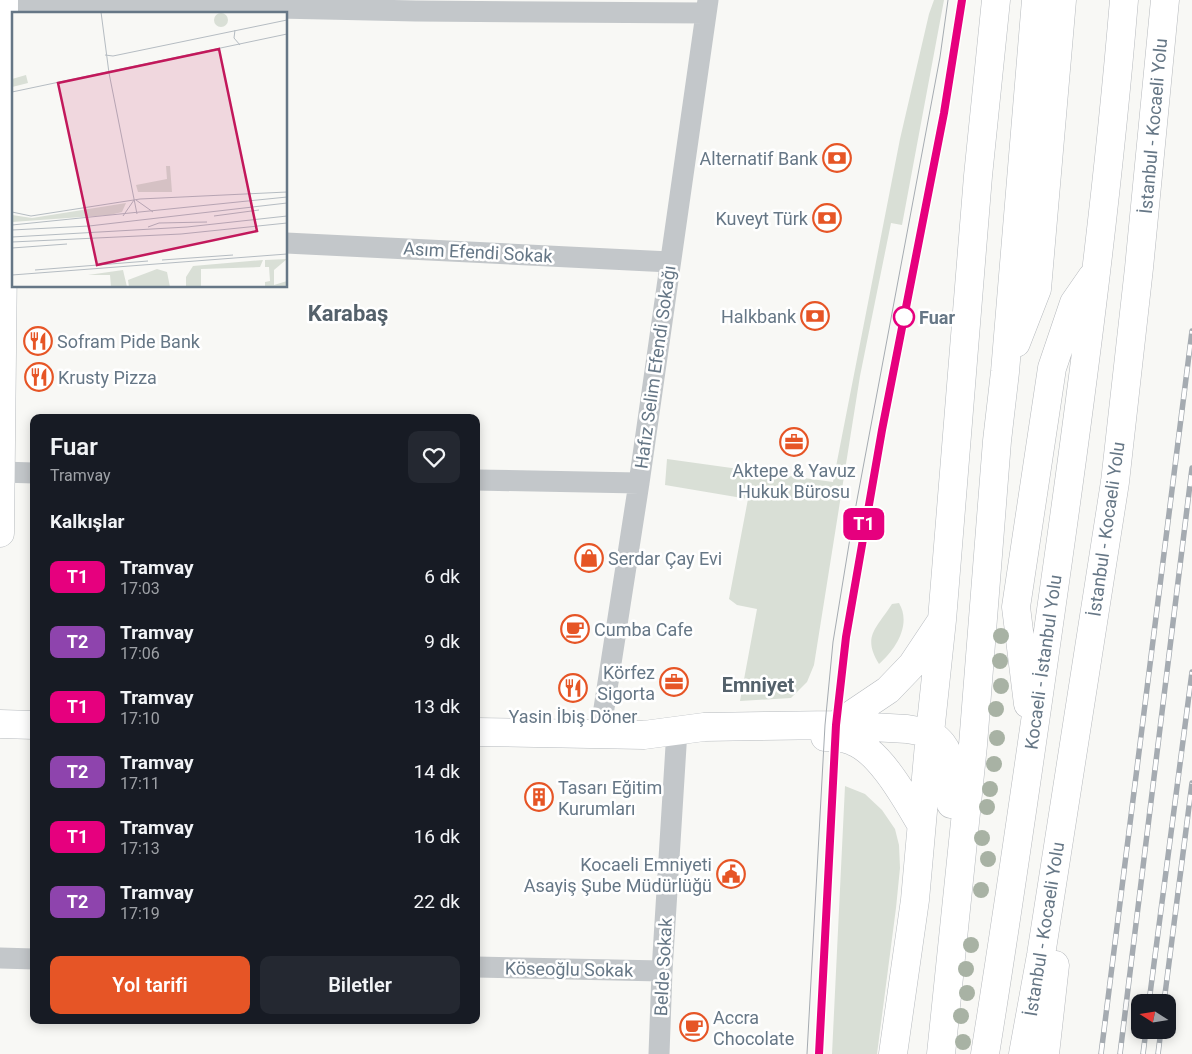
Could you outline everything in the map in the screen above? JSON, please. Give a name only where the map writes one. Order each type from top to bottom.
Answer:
[{"type":"main road","points":[[894,1054],[915,900],[942,620],[978,176],[996,0]]},
{"type":"main road","points":[[941,1054],[973,745],[997,441],[1005,372],[1036,0]]},
{"type":"main road","points":[[1005,372],[1037,289],[1062,0]]},
{"type":"main road","points":[[1119,0],[1120,51]]},
{"type":"main road","points":[[1120,51],[1124,0]]},
{"type":"main road","name":"İstanbul - Kocaeli Yolu","points":[[1023,1054],[1041,955],[1115,482],[1139,268],[1165,0]]},
{"type":"main road","points":[[1139,268],[1182,0]]},
{"type":"main road","points":[[0,533],[8,227],[4,1]]},
{"type":"main road","name":"Kocaeli - İstanbul Yolu","points":[[985,1054],[1033,737],[1016,607],[1052,368],[1074,304],[1096,270],[1120,51]]},
{"type":"main road","points":[[836,725],[888,690],[912,665],[942,620]]},
{"type":"main road","points":[[0,724],[30,725]]},
{"type":"main road","points":[[676,734],[704,727],[836,725],[907,729],[930,733],[942,744],[949,758],[953,775],[934,964],[932,1054]]},
{"type":"main road","points":[[480,732],[835,737],[853,741],[870,752],[893,778],[922,824]]},
{"type":"main road","points":[[1045,1054],[1055,981],[1064,806]]},
{"type":"street","points":[[4,1],[406,11],[707,6]]},
{"type":"street","name":"Hafız Selim Efendi Sokağı","points":[[600,734],[639,483],[707,6]]},
{"type":"street","name":"Asım Efendi Sokak","points":[[288,243],[670,262]]},
{"type":"street","points":[[1,472],[30,473]]},
{"type":"street","points":[[480,480],[639,483]]},
{"type":"street","name":"Belde Sokak","points":[[658,1054],[676,734]]},
{"type":"street","points":[[0,958],[30,959]]},
{"type":"street","name":"Köseoğlu Sokak","points":[[480,967],[662,971]]},
{"type":"shaded area","points":[[934,0],[944,0],[902,225],[891,223],[860,376],[814,665],[807,682],[791,698],[740,701],[757,609],[737,605],[729,599],[748,499],[665,485],[667,459],[833,482],[900,139],[929,14]]},
{"type":"shaded area","points":[[899,603],[903,611],[903,628],[891,652],[879,664],[874,654],[871,639],[876,627],[892,604]]},
{"type":"shaded area","points":[[845,786],[865,794],[882,810],[895,829],[899,845],[900,868],[896,908],[877,1054],[832,1054]]},
{"type":"tram line","points":[[807,1054],[825,725],[833,642],[851,532],[940,57],[948,0]]},
{"type":"tram line","points":[[819,1054],[836,725],[846,637],[882,430],[944,113],[962,0]]},
{"type":"tram line","name":"T1","points":[[819,1054],[836,725],[846,637],[882,430],[944,113],[962,0]]},
{"type":"railway","points":[[1101,1054],[1192,331]]},
{"type":"railway","points":[[1120,1054],[1192,468]]},
{"type":"railway","points":[[1150,994],[1192,672]]},
{"type":"railway","points":[[1165,994],[1192,783]]},
{"type":"railway","points":[[1143,1054],[1145,1039]]},
{"type":"railway","points":[[1158,1054],[1160,1039]]},
{"type":"place","name":"Alternatif Bank","points":[[837,158]]},
{"type":"place","name":"Kuveyt Türk","points":[[827,218]]},
{"type":"place","name":"Halkbank","points":[[815,316]]},
{"type":"place","name":"Fuar","points":[[904,317]]},
{"type":"place","name":"Sofram Pide Bank","points":[[38,341]]},
{"type":"place","name":"Krusty Pizza","points":[[39,377]]},
{"type":"place","name":"Aktepe & Yavuz Hukuk Bürosu","points":[[794,442]]},
{"type":"place","name":"Serdar Çay Evi","points":[[589,558]]},
{"type":"place","name":"Cumba Cafe","points":[[575,629]]},
{"type":"place","name":"Körfez Sigorta","points":[[674,682]]},
{"type":"place","name":"Yasin İbiş Döner","points":[[573,688]]},
{"type":"place","name":"Tasarı Eğitim Kurumları","points":[[539,797]]},
{"type":"place","name":"Kocaeli Emniyeti Asayiş Şube Müdürlüğü","points":[[731,874]]},
{"type":"place","name":"Accra Chocolate","points":[[694,1027]]},
{"type":"district","name":"Karabaş","points":[[348,313]]},
{"type":"district","name":"Emniyet","points":[[758,685]]}]
